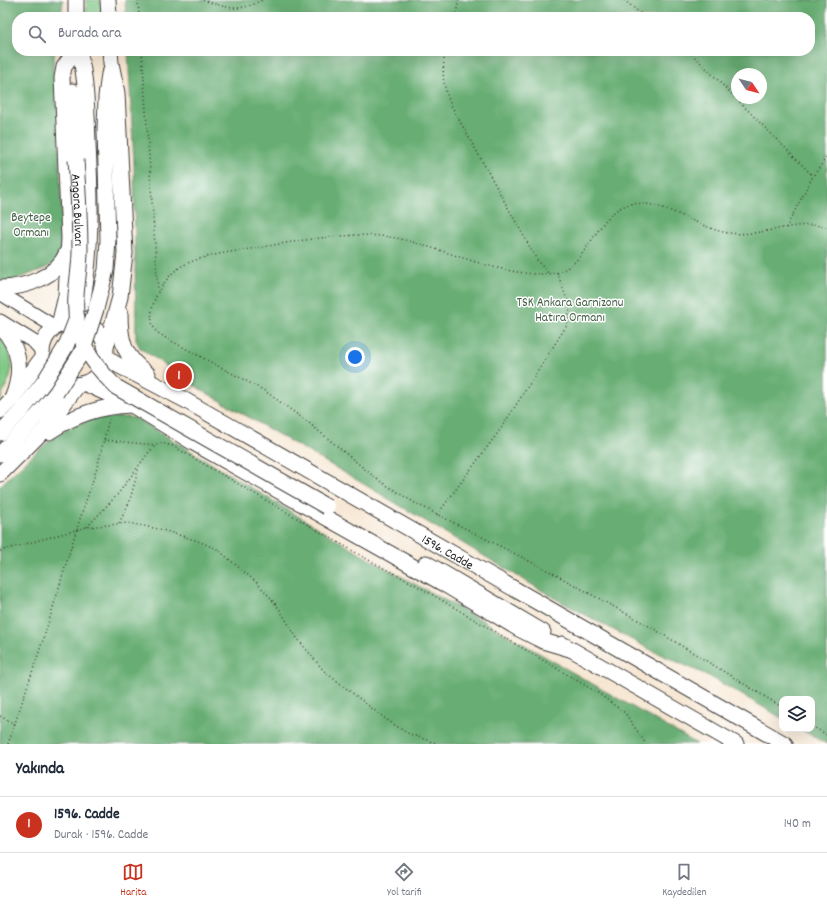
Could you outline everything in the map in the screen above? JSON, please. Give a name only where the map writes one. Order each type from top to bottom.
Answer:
[{"type":"main road","points":[[76,0],[76,12]]},
{"type":"main road","points":[[108,0],[109,12]]},
{"type":"main road","name":"Angora Bulvarı","points":[[57,326],[66,296],[69,238],[62,78],[64,67],[73,56]]},
{"type":"main road","name":"Angora Bulvarı","points":[[76,56],[72,74],[80,253],[76,297],[76,318],[83,342],[102,357],[118,303],[125,253],[117,93],[110,57]]},
{"type":"main road","name":"Angora Bulvarı","points":[[0,433],[22,410],[44,382],[66,346],[82,304],[88,272],[91,214],[86,96],[78,56]]},
{"type":"main road","name":"Angora Bulvarı","points":[[0,454],[37,416],[56,393],[82,352],[96,309],[106,270],[108,240],[105,130],[106,97],[110,57]]},
{"type":"main road","points":[[0,288],[14,288],[50,274],[63,262],[68,251]]},
{"type":"main road","points":[[0,293],[57,326],[46,338],[42,354],[12,399],[0,411]]},
{"type":"main road","points":[[66,296],[72,309],[89,316],[99,318],[118,303]]},
{"type":"main road","points":[[118,303],[120,330],[123,343],[130,358],[137,366],[183,399]]},
{"type":"main road","name":"1596. Cadde","points":[[0,321],[34,342],[42,354],[47,371],[56,380],[64,384],[81,384],[132,405],[194,443],[444,584],[518,629],[542,642],[570,649]]},
{"type":"main road","name":"1596. Cadde","points":[[57,326],[68,322],[86,324],[100,335],[102,357],[116,387],[447,574],[570,649],[736,744]]},
{"type":"main road","points":[[0,326],[13,343],[19,362],[18,383],[12,399]]},
{"type":"main road","points":[[0,474],[56,416],[81,384],[98,373],[103,366],[102,357]]},
{"type":"main road","name":"1596. Cadde","points":[[102,357],[183,399],[785,744]]},
{"type":"main road","points":[[30,444],[72,418],[82,414],[112,406],[132,405]]},
{"type":"main road","points":[[194,443],[184,425],[186,417],[199,413],[210,415]]},
{"type":"path","points":[[138,0],[139,12]]},
{"type":"path","points":[[203,0],[229,8],[247,8],[262,0]]},
{"type":"path","points":[[456,12],[459,0]]},
{"type":"path","points":[[624,0],[639,12]]},
{"type":"path","points":[[142,56],[158,291]]},
{"type":"path","points":[[444,56],[443,68],[444,88],[452,107],[537,260],[549,274]]},
{"type":"path","points":[[694,56],[813,176]]},
{"type":"path","points":[[786,228],[813,176],[827,157]]},
{"type":"path","points":[[779,705],[654,629],[551,572],[437,515],[378,480],[309,423],[265,391],[164,337],[155,330],[152,320],[153,303],[158,291],[172,272],[200,258],[304,241],[362,235],[393,238],[420,243],[506,270],[549,274],[566,269],[580,257],[608,217],[620,208],[631,204],[653,205],[700,224],[733,233],[750,234],[816,224],[827,227]]},
{"type":"path","points":[[437,515],[502,427],[567,325],[570,308],[557,272]]},
{"type":"path","points":[[8,744],[45,634],[76,531],[97,468],[112,406]]},
{"type":"path","points":[[104,440],[156,445],[162,443],[173,446],[372,562],[416,585],[595,691],[625,713],[646,744]]},
{"type":"path","points":[[87,527],[118,494],[156,445]]},
{"type":"path","points":[[119,524],[129,503],[139,465]]},
{"type":"path","points":[[0,551],[37,539],[76,531],[87,527],[128,523],[159,529],[217,548],[250,576],[270,597],[280,610],[297,638],[324,671],[362,702],[407,733],[438,744]]},
{"type":"path","points":[[0,716],[15,724]]},
{"type":"path","points":[[815,728],[827,735]]},
{"type":"green space","name":"Beytepe Ormanı","points":[[0,0],[63,0],[62,12],[12,12],[12,56],[54,56],[53,65],[58,118],[62,223],[61,250],[54,263],[46,268],[17,279],[0,282]]},
{"type":"green space","points":[[86,0],[100,0],[101,12],[87,12]]},
{"type":"green space","name":"TSK Ankara Garnizonu Hatıra Ormanı","points":[[125,0],[827,0],[827,744],[805,732],[815,732],[815,696],[779,696],[779,716],[709,676],[653,651],[556,599],[362,483],[200,389],[140,348],[136,340],[134,164],[128,56],[815,56],[815,12],[126,12]]},
{"type":"green space","points":[[0,335],[11,357],[12,364],[10,376],[0,401]]},
{"type":"green space","points":[[99,418],[136,418],[369,559],[485,622],[697,744],[0,744],[0,486],[33,454],[57,435],[84,422]]},
{"type":"place","name":"1596. Cadde","points":[[179,376]]}]
